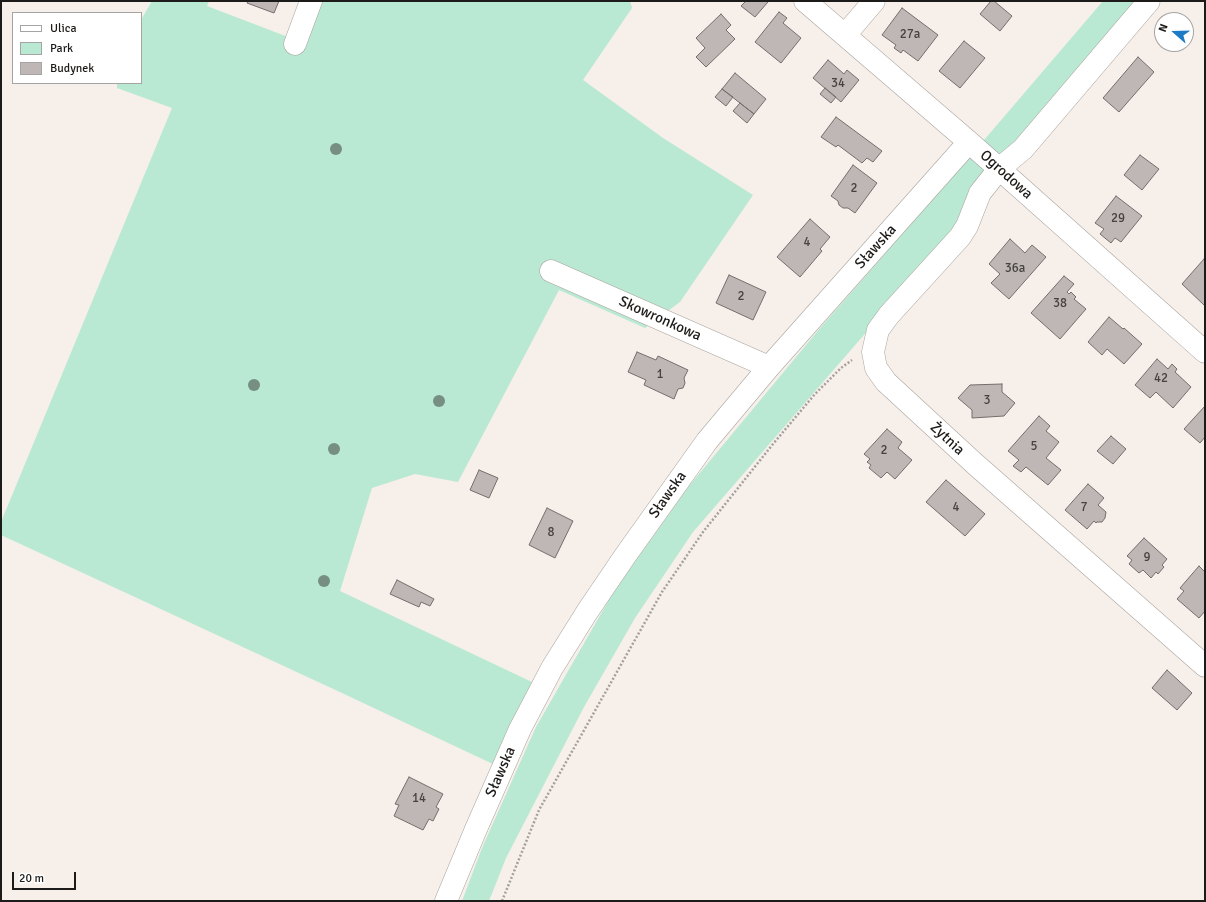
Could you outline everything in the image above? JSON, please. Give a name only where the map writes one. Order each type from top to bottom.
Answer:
[{"type":"street","points":[[295,44],[311,1]]},
{"type":"street","name":"Ogrodowa","points":[[805,1],[1000,169],[1205,352]]},
{"type":"street","points":[[845,35],[874,1]]},
{"type":"street","name":"Żytnia","points":[[1149,1],[1023,149],[1000,169],[980,194],[967,226],[960,237],[889,315],[878,330],[873,352],[876,368],[891,387],[975,464],[1205,666]]},
{"type":"street","name":"Sławska","points":[[446,901],[520,729],[552,668],[591,606],[707,441],[768,367],[969,142]]},
{"type":"street","name":"Skowronkowa","points":[[550,271],[768,367]]},
{"type":"path","points":[[502,901],[539,810],[662,592],[703,532],[815,394],[841,368],[857,357],[873,352]]},
{"type":"green space","points":[[152,1],[209,1],[207,6],[301,42],[317,1],[630,1],[632,8],[583,80],[663,138],[753,195],[680,302],[645,328],[559,290],[458,482],[415,474],[372,488],[340,591],[534,683],[495,765],[1,535],[1,522],[172,108],[117,88],[117,84],[142,84],[142,18]]},
{"type":"green space","points":[[1103,1],[1139,1],[961,223],[693,532],[635,618],[584,707],[506,858],[489,901],[462,901],[482,848],[536,727],[614,591],[689,486],[821,327],[961,167]]},
{"type":"building","points":[[248,1],[279,1],[274,13],[247,3]]},
{"type":"building","points":[[746,1],[768,2],[755,17],[741,6]]},
{"type":"building","points":[[991,1],[994,1],[1012,16],[1000,31],[980,14]]},
{"type":"building","points":[[902,8],[938,35],[918,61],[903,50],[901,53],[894,48],[896,45],[882,35]]},
{"type":"building","points":[[779,12],[787,18],[783,23],[801,38],[781,63],[755,42]]},
{"type":"building","points":[[721,14],[731,25],[726,30],[735,39],[706,67],[696,57],[705,48],[696,38]]},
{"type":"building","points":[[964,41],[985,58],[960,88],[939,71]]},
{"type":"building","points":[[1138,57],[1154,72],[1119,112],[1103,98]]},
{"type":"building","points":[[828,60],[844,74],[847,70],[859,80],[841,102],[813,78]]},
{"type":"building","points":[[735,73],[766,99],[754,114],[722,89]]},
{"type":"building","points":[[825,88],[836,97],[831,103],[820,94]]},
{"type":"building","points":[[722,89],[733,97],[726,106],[715,97]]},
{"type":"building","points":[[740,103],[754,114],[747,123],[733,111]]},
{"type":"building","points":[[836,117],[882,151],[873,162],[867,158],[862,163],[838,145],[836,147],[821,137]]},
{"type":"building","points":[[1140,155],[1159,169],[1142,190],[1124,175]]},
{"type":"building","points":[[853,165],[877,183],[855,213],[848,208],[843,208],[839,205],[838,201],[831,196]]},
{"type":"building","points":[[1116,196],[1142,216],[1121,242],[1115,238],[1111,243],[1100,234],[1104,229],[1095,223]]},
{"type":"building","points":[[810,219],[830,237],[820,249],[822,251],[800,277],[777,257]]},
{"type":"building","points":[[1010,239],[1025,253],[1032,245],[1046,257],[1009,299],[991,283],[1000,274],[989,264]]},
{"type":"building","points":[[1204,259],[1205,260],[1205,306],[1182,284]]},
{"type":"building","points":[[729,275],[766,292],[753,320],[716,303]]},
{"type":"building","points":[[1064,276],[1074,284],[1067,292],[1069,294],[1071,292],[1076,297],[1074,299],[1086,309],[1060,339],[1031,313]]},
{"type":"building","points":[[1109,317],[1142,344],[1124,364],[1107,349],[1102,355],[1088,342]]},
{"type":"building","points":[[637,352],[656,360],[658,356],[688,370],[684,378],[685,383],[683,388],[678,389],[674,399],[644,385],[646,380],[628,372]]},
{"type":"building","points":[[1157,359],[1168,369],[1172,364],[1177,369],[1175,372],[1191,387],[1173,408],[1156,392],[1150,398],[1135,385]]},
{"type":"building","points":[[1002,384],[1002,392],[1015,403],[1004,416],[972,418],[972,410],[958,398],[970,385]]},
{"type":"building","points":[[1205,406],[1205,437],[1200,443],[1184,429]]},
{"type":"building","points":[[1039,416],[1050,426],[1046,431],[1059,442],[1046,458],[1061,470],[1048,485],[1026,467],[1021,472],[1013,466],[1019,460],[1008,451]]},
{"type":"building","points":[[887,429],[902,442],[898,448],[912,460],[895,479],[887,472],[881,478],[869,468],[871,465],[867,462],[870,459],[864,454]]},
{"type":"building","points":[[1111,436],[1126,449],[1113,464],[1097,451]]},
{"type":"building","points":[[479,470],[498,478],[489,498],[470,490]]},
{"type":"building","points":[[946,480],[985,514],[965,536],[926,502]]},
{"type":"building","points":[[1088,484],[1104,498],[1098,505],[1106,512],[1105,518],[1102,522],[1096,523],[1094,521],[1087,529],[1065,510]]},
{"type":"building","points":[[547,508],[573,521],[555,558],[529,545]]},
{"type":"building","points":[[1144,538],[1167,559],[1162,565],[1164,567],[1158,574],[1156,572],[1151,578],[1143,570],[1139,573],[1129,564],[1132,560],[1127,556]]},
{"type":"building","points":[[1199,566],[1205,572],[1205,611],[1199,618],[1177,599],[1184,591],[1180,588]]},
{"type":"building","points":[[397,580],[434,599],[430,606],[421,602],[419,607],[390,594]]},
{"type":"building","points":[[1167,670],[1192,693],[1177,710],[1152,688]]},
{"type":"building","points":[[409,777],[443,794],[436,807],[439,809],[433,821],[429,819],[423,830],[394,816],[399,805],[395,804]]}]
